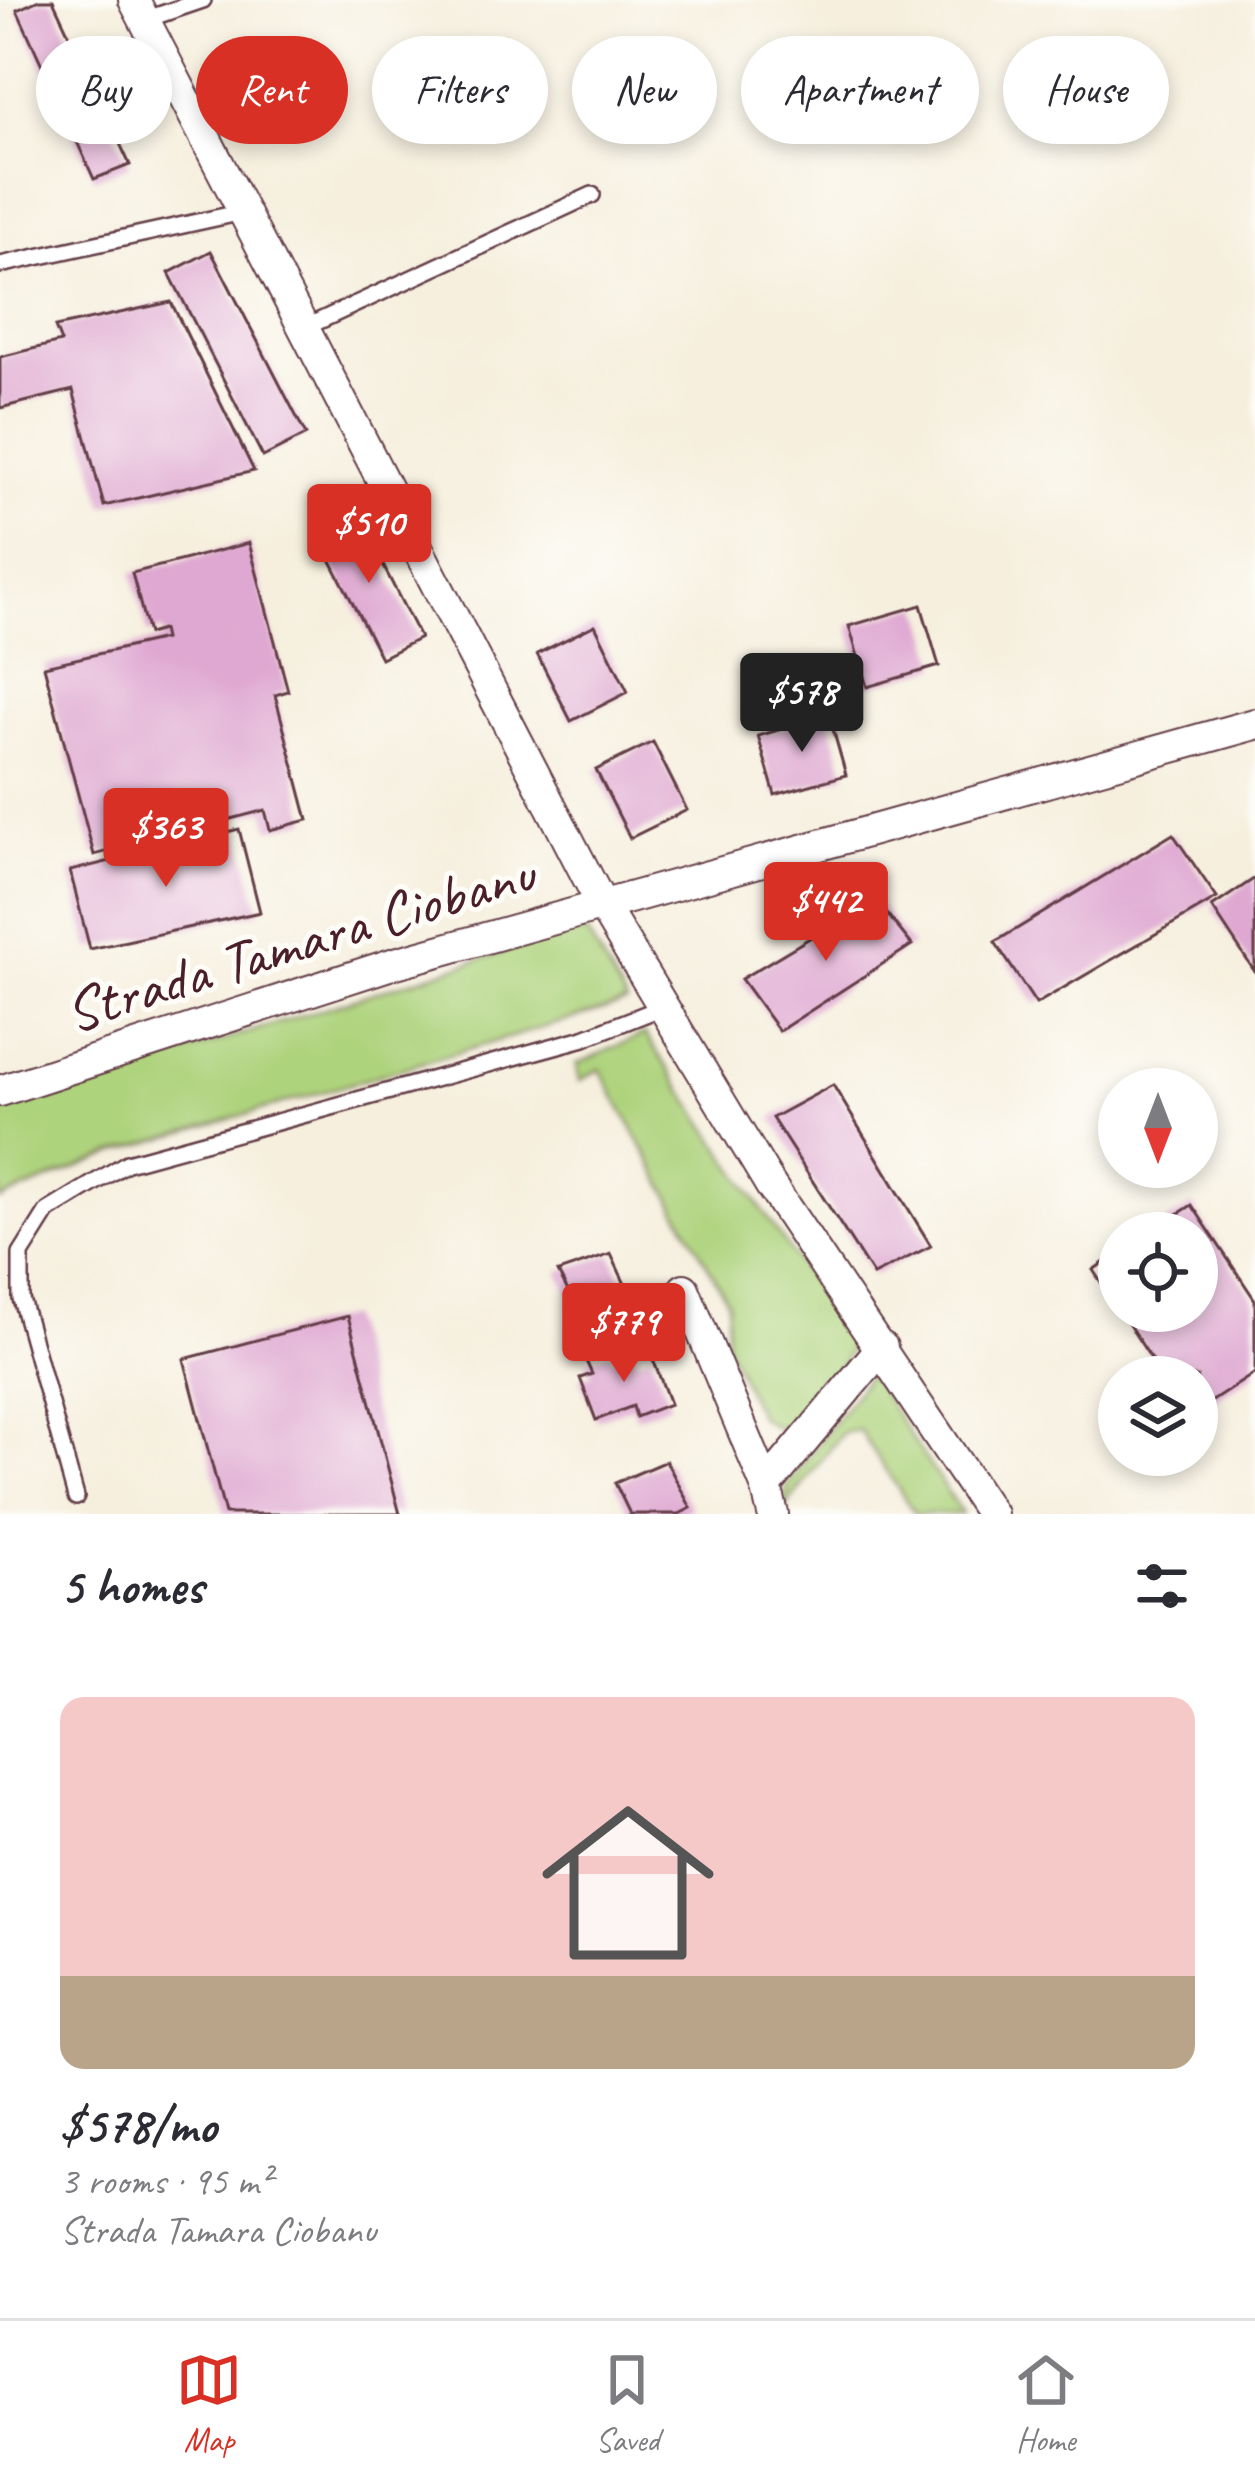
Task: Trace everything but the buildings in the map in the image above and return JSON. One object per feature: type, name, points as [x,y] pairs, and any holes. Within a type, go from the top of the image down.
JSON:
[{"type":"street","points":[[139,10],[602,905],[771,1186],[991,1514]]},
{"type":"street","name":"Strada Tamara Ciobanu","points":[[0,1091],[370,971],[1255,724]]},
{"type":"street","points":[[684,1289],[769,1500]]},
{"type":"street","points":[[769,1500],[882,1347]]},
{"type":"lane","points":[[139,10],[203,0]]},
{"type":"lane","points":[[304,328],[592,195]]},
{"type":"lane","points":[[0,266],[243,212]]},
{"type":"lane","points":[[76,1498],[21,1299],[21,1254],[48,1211],[127,1162],[584,1038],[663,1007]]},
{"type":"green space","points":[[586,932],[627,1003],[114,1153],[0,1200],[0,1111],[563,933]]},
{"type":"green space","points":[[645,1034],[852,1344],[826,1396],[798,1426],[777,1428],[759,1417],[726,1344],[728,1302],[600,1069],[579,1081],[577,1064]]},
{"type":"green space","points":[[869,1374],[962,1514],[915,1514],[859,1430],[842,1433],[783,1511],[787,1486]]}]
